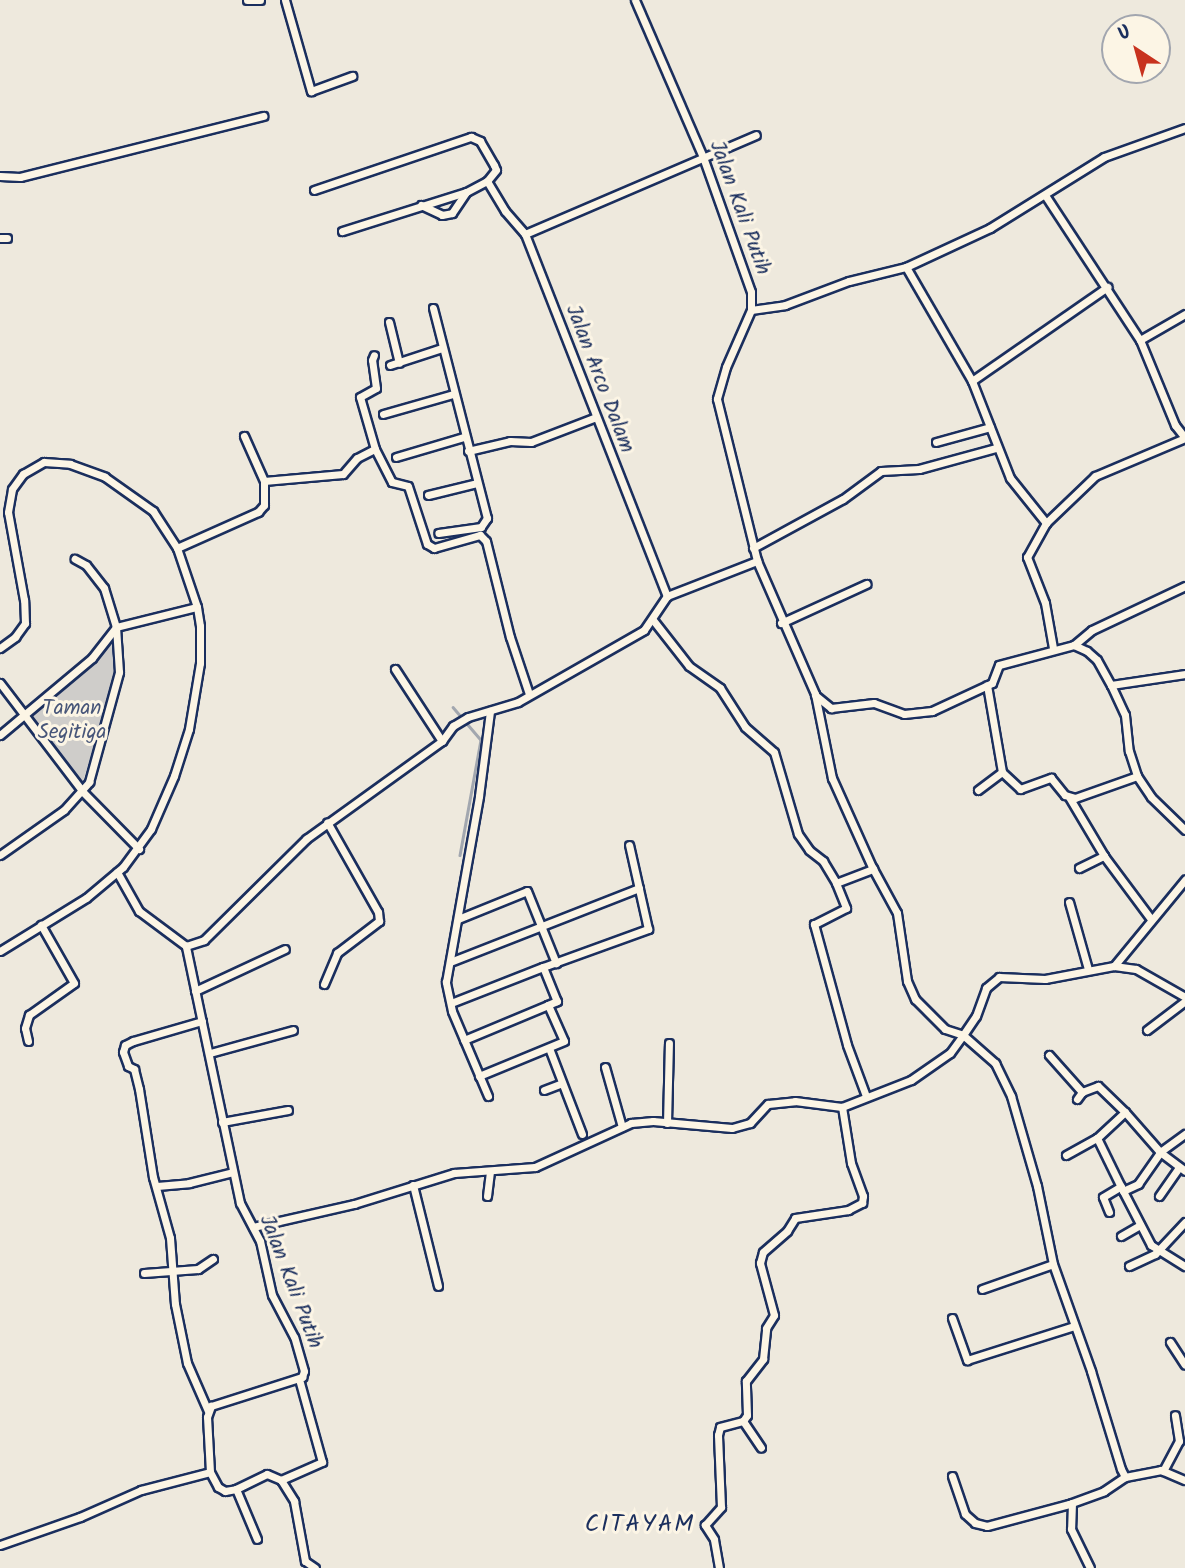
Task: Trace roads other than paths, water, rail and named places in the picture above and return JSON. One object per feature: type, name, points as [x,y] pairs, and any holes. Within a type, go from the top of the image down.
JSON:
[{"type":"street","points":[[247,0],[260,0]]},
{"type":"street","points":[[285,0],[311,91],[352,76]]},
{"type":"street","name":"Jalan Kali Putih","points":[[635,0],[703,158],[747,274],[751,310],[726,367],[717,399],[755,554],[781,623],[815,694],[832,778],[873,869],[897,913],[908,981],[915,999],[945,1029],[963,1035],[990,1058],[1004,1077],[1035,1176],[1053,1264],[1093,1376],[1114,1452],[1125,1477]]},
{"type":"street","points":[[0,176],[20,177],[263,116]]},
{"type":"street","points":[[751,310],[785,305],[849,281],[906,267],[990,228],[1117,151],[1185,128]]},
{"type":"street","points":[[525,234],[756,135]]},
{"type":"street","points":[[314,190],[471,137],[480,141],[494,165],[496,170],[487,181],[466,192],[342,232]]},
{"type":"street","name":"Jalan Arco Dalam","points":[[487,181],[505,211],[525,234],[594,418],[667,596]]},
{"type":"street","points":[[421,205],[442,215],[452,214],[466,192]]},
{"type":"street","points":[[1045,195],[1140,340],[1175,425],[1185,438],[1095,476],[1046,523],[1027,557],[1045,603],[1053,648]]},
{"type":"street","points":[[906,267],[972,382],[996,447],[1018,491],[1046,523]]},
{"type":"street","points":[[972,382],[1107,287]]},
{"type":"street","points":[[433,308],[487,522],[481,527],[438,533]]},
{"type":"street","points":[[1140,340],[1185,314]]},
{"type":"street","points":[[389,322],[399,363]]},
{"type":"street","points":[[390,366],[442,348]]},
{"type":"street","points":[[374,355],[372,360],[376,388],[360,397],[376,449],[391,482],[408,486],[428,544],[434,548],[480,535],[483,537],[530,694]]},
{"type":"street","points":[[383,414],[453,394]]},
{"type":"street","points":[[468,452],[510,441],[531,442],[594,418]]},
{"type":"street","points":[[936,442],[989,427]]},
{"type":"street","points":[[177,548],[258,512],[264,505],[264,481],[244,436]]},
{"type":"street","points":[[396,457],[464,437]]},
{"type":"street","points":[[117,873],[139,911],[186,946],[200,942],[327,822],[442,741],[453,726],[468,717],[513,704],[644,630],[667,596],[755,554],[843,499],[881,471],[919,469],[996,447]]},
{"type":"street","points":[[264,481],[343,474],[357,458],[376,449]]},
{"type":"street","points":[[0,648],[15,637],[24,623],[24,600],[10,531],[8,500],[17,480],[33,466],[58,461],[105,477],[153,511],[177,548],[197,607],[200,663],[189,729],[165,796],[139,849],[117,873],[86,898],[0,951]]},
{"type":"street","points":[[428,495],[477,483]]},
{"type":"street","points":[[0,855],[49,822],[83,793],[89,782],[119,672],[116,627],[104,588],[86,565],[75,559]]},
{"type":"street","points":[[781,623],[866,584]]},
{"type":"street","points":[[815,694],[831,708],[874,703],[904,714],[932,711],[987,685],[994,680],[999,666],[1053,648],[1074,645],[1092,630],[1185,586]]},
{"type":"street","points":[[0,735],[92,658],[116,627],[197,607]]},
{"type":"street","points":[[653,620],[681,658],[720,688],[745,727],[774,752],[798,834],[809,850],[823,861],[836,883],[846,908],[814,924],[847,1045],[866,1096]]},
{"type":"street","points":[[1074,645],[1097,660],[1111,685],[1125,715],[1129,751],[1137,776],[1151,797],[1185,830]]},
{"type":"street","points":[[395,669],[442,741]]},
{"type":"street","points":[[1111,685],[1185,674]]},
{"type":"street","points":[[0,683],[22,716],[83,793],[139,849]]},
{"type":"street","points":[[987,685],[1002,772],[1020,789],[1054,779],[1069,797],[1104,856],[1151,919]]},
{"type":"street","points":[[488,1096],[464,1040],[446,982],[490,711]]},
{"type":"street","points":[[978,790],[1002,772]]},
{"type":"street","points":[[1069,797],[1093,793],[1137,776]]},
{"type":"street","points":[[324,984],[337,953],[379,921],[378,912],[327,822]]},
{"type":"street","points":[[451,1003],[648,929],[629,845]]},
{"type":"street","points":[[1079,869],[1104,856]]},
{"type":"street","points":[[836,883],[873,869]]},
{"type":"street","points":[[1114,966],[1185,880]]},
{"type":"street","points":[[450,962],[639,888]]},
{"type":"street","points":[[458,919],[527,891],[556,962]]},
{"type":"street","points":[[1069,902],[1088,969]]},
{"type":"street","points":[[29,1041],[25,1028],[29,1015],[75,983],[41,925]]},
{"type":"street","name":"Jalan Kali Putih","points":[[186,946],[240,1203],[260,1241],[272,1295],[291,1331],[304,1371],[299,1379],[222,1401],[208,1411]]},
{"type":"street","points":[[195,991],[285,949]]},
{"type":"street","points":[[253,1227],[343,1207],[454,1173],[534,1167],[622,1127],[639,1122],[732,1128],[750,1123],[768,1104],[795,1101],[842,1107],[885,1091],[926,1071],[950,1053],[976,1016],[985,988],[994,979],[1005,976],[1045,979],[1114,966],[1136,969],[1185,999],[1147,1030]]},
{"type":"street","points":[[464,1040],[557,1001],[543,967]]},
{"type":"street","points":[[479,1076],[564,1041],[548,1005]]},
{"type":"street","points":[[202,1021],[133,1041],[124,1048],[139,1089],[145,1137],[172,1249],[187,1363],[208,1411],[210,1472],[222,1490],[236,1489],[267,1474],[281,1480],[294,1501],[305,1561],[315,1568]]},
{"type":"street","points":[[210,1053],[293,1030]]},
{"type":"street","points":[[667,1122],[669,1043]]},
{"type":"street","points":[[549,1048],[582,1133]]},
{"type":"street","points":[[1049,1055],[1080,1096],[1093,1087],[1103,1088],[1160,1152],[1182,1169],[1159,1196]]},
{"type":"street","points":[[605,1067],[622,1127]]},
{"type":"street","points":[[544,1090],[562,1083]]},
{"type":"street","points":[[743,1421],[748,1404],[746,1381],[763,1359],[766,1328],[774,1315],[760,1263],[763,1252],[787,1231],[795,1219],[856,1208],[863,1199],[848,1149],[842,1107]]},
{"type":"street","points":[[222,1122],[288,1110]]},
{"type":"street","points":[[1066,1155],[1097,1138],[1125,1112]]},
{"type":"street","points":[[1109,1212],[1103,1197],[1143,1179],[1160,1152],[1185,1134]]},
{"type":"street","points":[[1097,1138],[1150,1245],[1185,1266]]},
{"type":"street","points":[[157,1186],[189,1184],[233,1172]]},
{"type":"street","points":[[487,1196],[490,1172]]},
{"type":"street","points":[[413,1185],[438,1286]]},
{"type":"street","points":[[1129,1266],[1159,1250],[1185,1222]]},
{"type":"street","points":[[1121,1236],[1140,1225]]},
{"type":"street","points":[[144,1273],[198,1269],[213,1259]]},
{"type":"street","points":[[982,1289],[1053,1264]]},
{"type":"street","points":[[952,1318],[967,1360],[1074,1326]]},
{"type":"street","points":[[1170,1342],[1185,1365]]},
{"type":"street","points":[[281,1480],[322,1462],[299,1379]]},
{"type":"street","points":[[1163,1471],[1179,1441],[1175,1415]]},
{"type":"street","points":[[743,1421],[761,1448]]},
{"type":"street","points":[[719,1568],[714,1539],[705,1525],[721,1507],[718,1435],[724,1425],[743,1421]]},
{"type":"street","points":[[952,1476],[965,1514],[980,1526],[996,1526],[1072,1503],[1104,1491],[1125,1477],[1163,1471],[1185,1480]]},
{"type":"street","points":[[0,1545],[80,1517],[141,1490],[210,1472]]},
{"type":"street","points":[[236,1489],[257,1539]]},
{"type":"street","points":[[1072,1503],[1071,1529],[1090,1568]]},
{"type":"waterway","points":[[453,707],[481,740],[460,855]]},
{"type":"district","name":"CITAYAM","points":[[640,1525]]},
{"type":"park label","name":"Taman Segitiga","points":[[72,721]]}]
